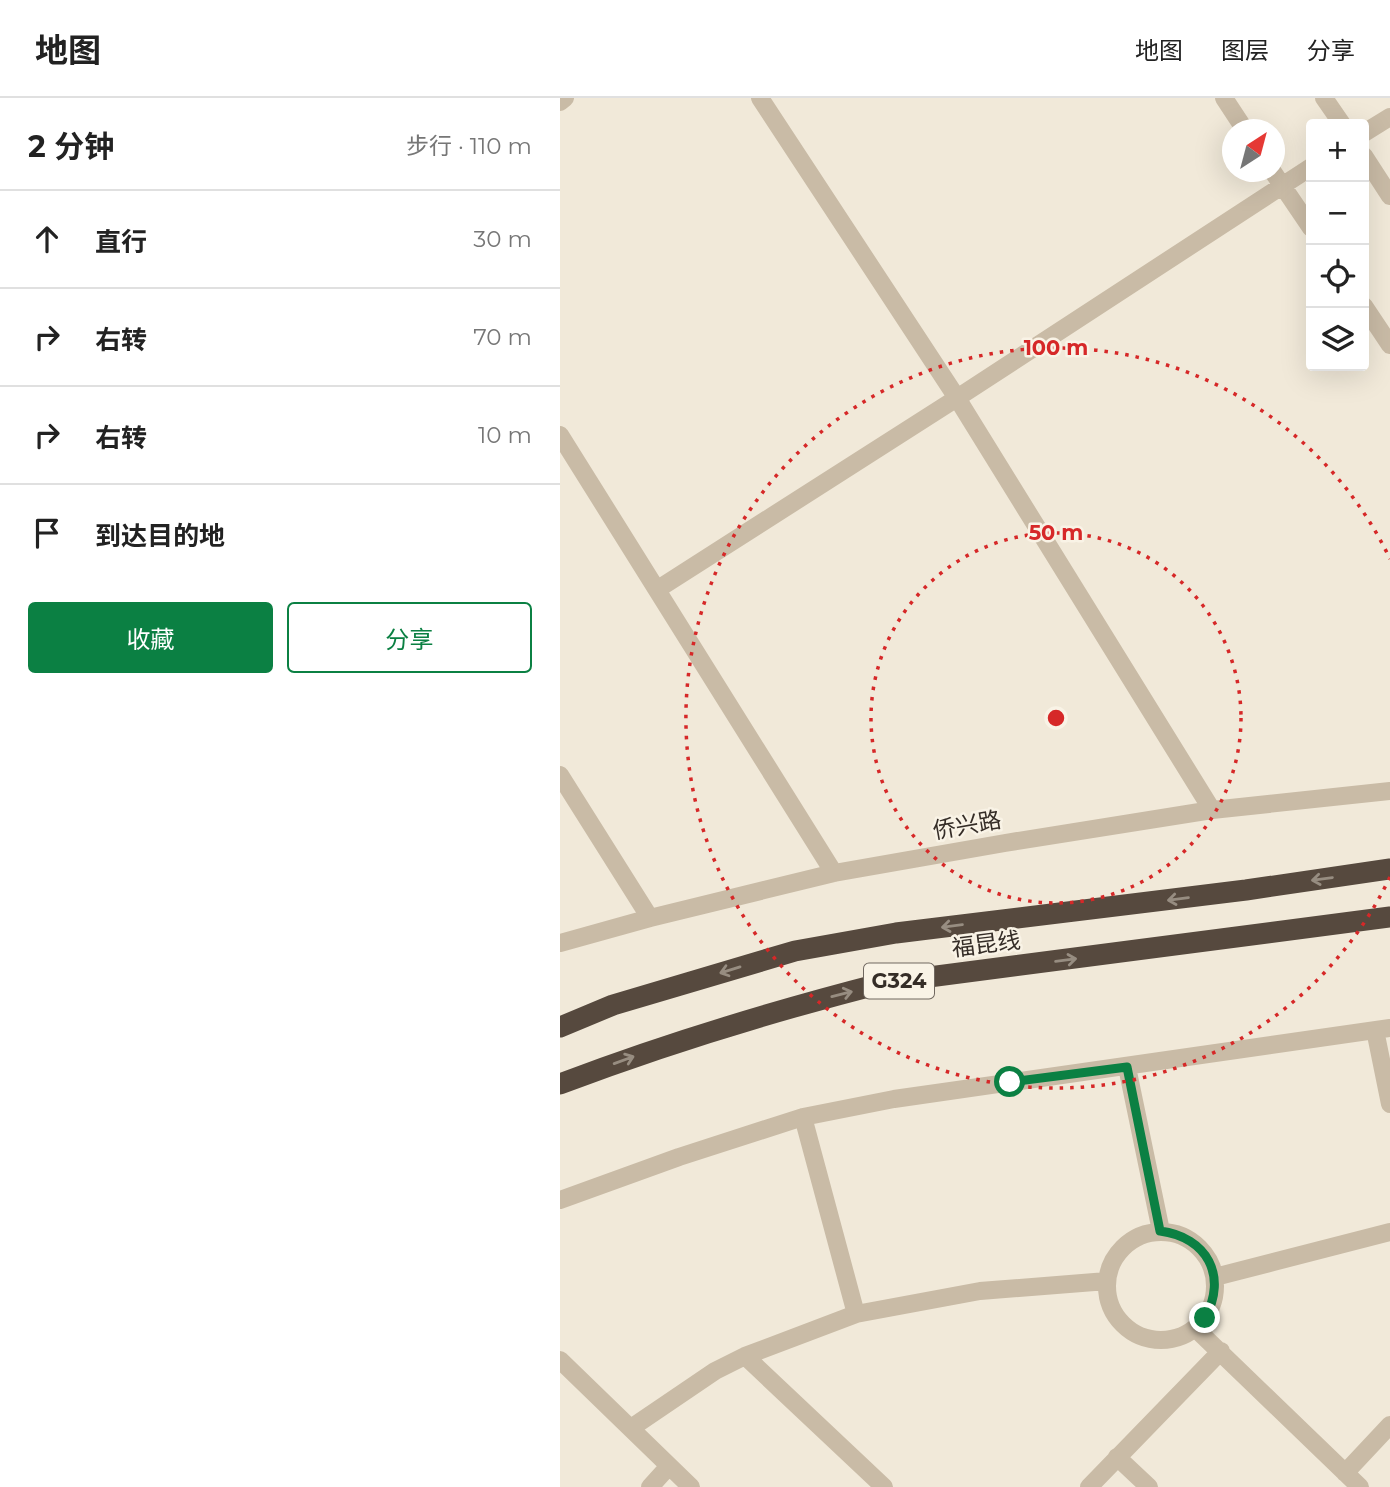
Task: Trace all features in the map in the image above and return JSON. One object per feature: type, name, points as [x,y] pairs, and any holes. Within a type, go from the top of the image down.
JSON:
[{"type":"highway","name":"福昆线","points":[[560,1027],[612,1005],[795,951],[896,933],[1246,890],[1390,869]]},
{"type":"highway","name":"福昆线","points":[[560,1084],[629,1057],[810,1002],[883,983],[1390,917]]},
{"type":"street","points":[[560,102],[565,98]]},
{"type":"street","points":[[760,98],[957,398],[1212,810]]},
{"type":"street","points":[[1224,98],[1238,119]]},
{"type":"street","points":[[1324,98],[1339,119]]},
{"type":"street","points":[[1369,130],[1390,117]]},
{"type":"street","points":[[1369,164],[1390,196]]},
{"type":"street","points":[[1285,176],[1306,169]]},
{"type":"street","points":[[658,589],[957,398],[1272,182]]},
{"type":"street","points":[[1281,182],[1306,220]]},
{"type":"street","points":[[1365,308],[1390,345]]},
{"type":"street","points":[[560,435],[834,873]]},
{"type":"street","points":[[560,775],[650,918]]},
{"type":"street","name":"侨兴路","points":[[560,943],[834,873],[1212,810],[1390,791]]},
{"type":"street","points":[[560,1200],[679,1157],[803,1117],[894,1099],[1382,1029],[1390,1104]]},
{"type":"street","points":[[1127,1067],[1160,1231]]},
{"type":"street","points":[[803,1117],[856,1314]]},
{"type":"street","points":[[1160,1231],[1176,1233],[1201,1249],[1210,1262],[1215,1277],[1212,1305],[1205,1318],[1180,1337],[1162,1340],[1144,1338],[1128,1329],[1115,1316],[1108,1299],[1110,1266],[1118,1251],[1145,1234],[1160,1231]]},
{"type":"street","points":[[1215,1277],[1390,1232]]},
{"type":"street","points":[[631,1428],[715,1371],[745,1356],[856,1314],[980,1291],[1107,1281]]},
{"type":"street","points":[[1195,1328],[1360,1487]]},
{"type":"street","points":[[1088,1487],[1221,1351]]},
{"type":"street","points":[[745,1356],[884,1487]]},
{"type":"street","points":[[560,1360],[691,1487]]},
{"type":"street","points":[[1345,1473],[1390,1425]]},
{"type":"street","points":[[1117,1457],[1149,1487]]},
{"type":"street","points":[[650,1487],[669,1466]]},
{"type":"route","points":[[1010,1082],[1127,1067],[1160,1231],[1176,1233],[1201,1249],[1210,1262],[1215,1277],[1212,1305],[1205,1318]]}]
